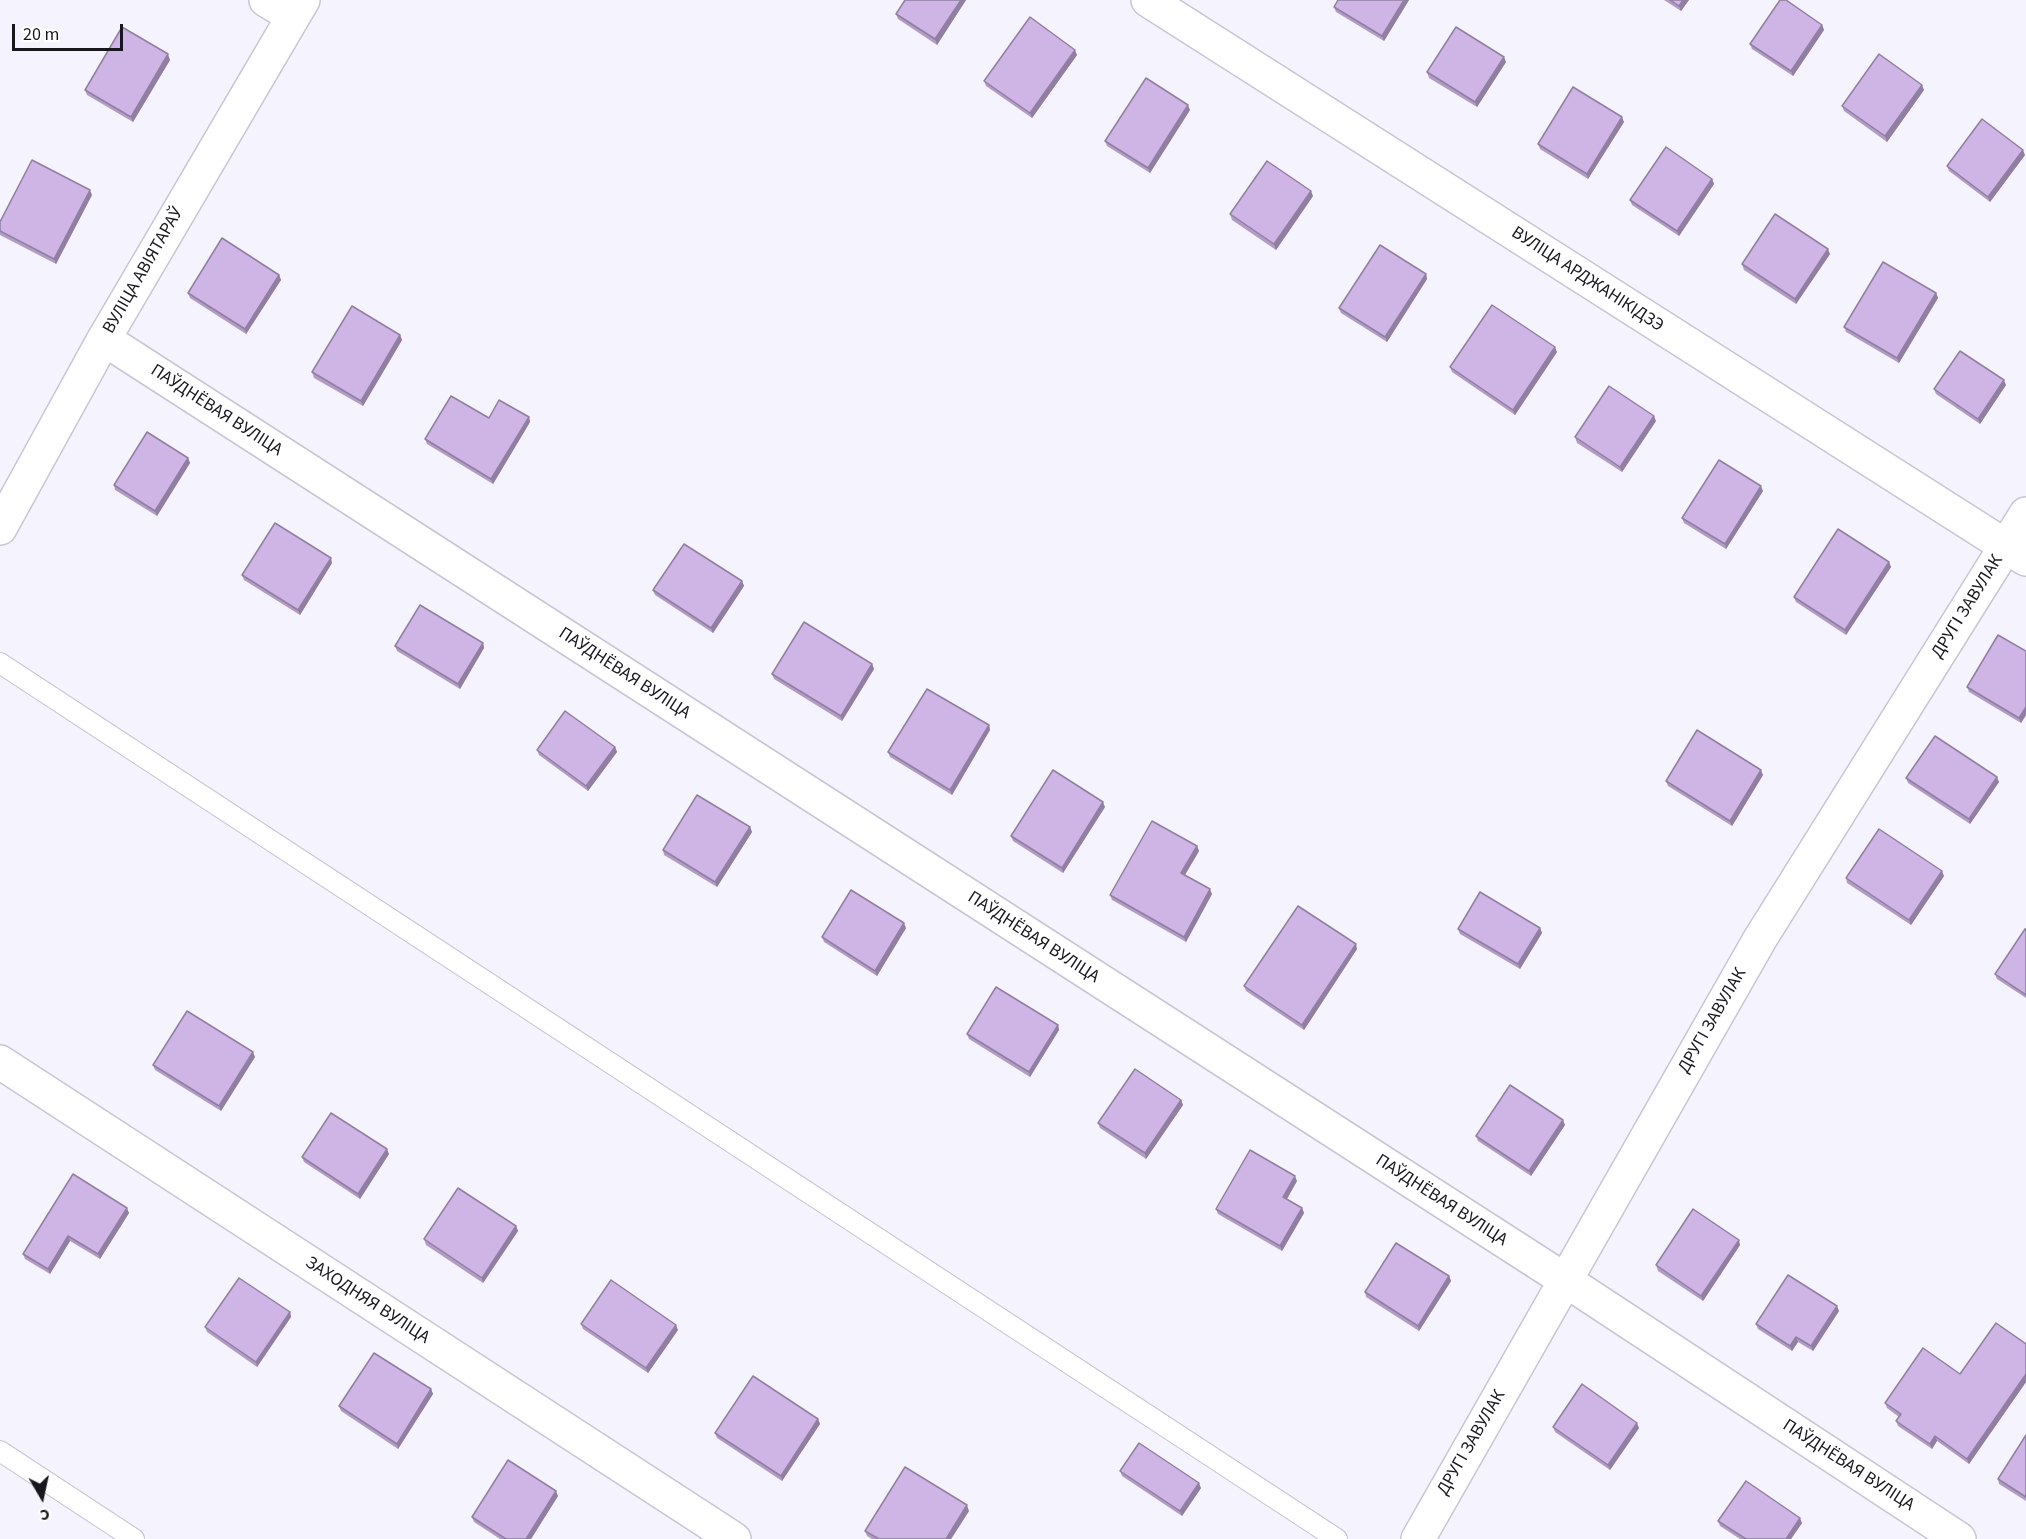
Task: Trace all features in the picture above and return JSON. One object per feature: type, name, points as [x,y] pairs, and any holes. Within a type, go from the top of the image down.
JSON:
[{"type":"street","name":"ВУЛІЦА АРДЖАНІКІДЗЭ","points":[[1148,0],[2016,553]]},
{"type":"street","name":"ВУЛІЦА АВІЯТАРАЎ","points":[[0,528],[287,5]]},
{"type":"street","name":"ПАЎДНЁВАЯ ВУЛІЦА","points":[[104,339],[1565,1280],[1959,1539]]},
{"type":"street","name":"ДРУГІ ЗАВУЛАК","points":[[1418,1539],[1760,939],[2016,553],[2026,514]]},
{"type":"street","name":"ЗАХОДНЯЯ ВУЛІЦА","points":[[0,1062],[734,1539]]},
{"type":"lane","points":[[0,663],[1337,1539]]},
{"type":"lane","points":[[0,1451],[134,1539]]},
{"type":"building","points":[[905,0],[961,0],[935,39],[896,14]]},
{"type":"building","points":[[1338,0],[1404,0],[1382,36],[1334,7]]},
{"type":"building","points":[[1670,0],[1683,0],[1679,6]]},
{"type":"building","points":[[1780,0],[1786,0],[1822,25],[1791,71],[1750,44]]},
{"type":"building","points":[[1030,17],[1075,50],[1030,113],[984,81]]},
{"type":"building","points":[[122,27],[168,54],[131,117],[85,90]]},
{"type":"building","points":[[1456,27],[1504,57],[1475,102],[1427,72]]},
{"type":"building","points":[[1879,54],[1922,85],[1885,136],[1842,106]]},
{"type":"building","points":[[1146,78],[1188,105],[1148,168],[1105,141]]},
{"type":"building","points":[[1573,87],[1622,117],[1587,174],[1538,144]]},
{"type":"building","points":[[1982,119],[2023,150],[1988,197],[1947,166]]},
{"type":"building","points":[[1666,147],[1712,179],[1677,231],[1630,200]]},
{"type":"building","points":[[32,160],[90,190],[54,259],[0,231],[0,222]]},
{"type":"building","points":[[1267,161],[1311,191],[1274,244],[1230,214]]},
{"type":"building","points":[[1775,214],[1828,249],[1795,299],[1742,264]]},
{"type":"building","points":[[222,238],[279,275],[245,329],[188,293]]},
{"type":"building","points":[[1380,245],[1426,274],[1385,337],[1339,308]]},
{"type":"building","points":[[1883,262],[1936,293],[1897,358],[1844,327]]},
{"type":"building","points":[[1492,305],[1555,347],[1513,410],[1450,367]]},
{"type":"building","points":[[352,306],[400,335],[361,401],[312,372]]},
{"type":"building","points":[[1960,351],[2004,380],[1978,419],[1934,389]]},
{"type":"building","points":[[1609,386],[1654,416],[1620,467],[1575,437]]},
{"type":"building","points":[[451,396],[489,418],[499,400],[529,417],[491,479],[425,439]]},
{"type":"building","points":[[147,432],[188,458],[155,511],[114,485]]},
{"type":"building","points":[[1719,460],[1761,486],[1725,544],[1682,518]]},
{"type":"building","points":[[275,523],[331,558],[298,610],[242,575]]},
{"type":"building","points":[[1838,529],[1889,562],[1845,630],[1794,597]]},
{"type":"building","points":[[684,544],[742,581],[711,628],[653,590]]},
{"type":"building","points":[[420,605],[483,643],[458,684],[395,646]]},
{"type":"building","points":[[804,622],[872,664],[841,716],[772,674]]},
{"type":"building","points":[[1998,635],[2026,651],[2026,707],[2019,718],[1967,687]]},
{"type":"building","points":[[927,689],[989,725],[950,790],[888,752]]},
{"type":"building","points":[[565,711],[615,747],[586,786],[537,750]]},
{"type":"building","points":[[1697,730],[1761,770],[1730,821],[1666,781]]},
{"type":"building","points":[[1935,736],[1997,777],[1969,819],[1906,778]]},
{"type":"building","points":[[1053,770],[1103,802],[1062,868],[1011,836]]},
{"type":"building","points":[[697,795],[750,827],[715,882],[663,850]]},
{"type":"building","points":[[1152,821],[1197,846],[1181,873],[1210,889],[1184,937],[1110,895]]},
{"type":"building","points":[[1879,829],[1942,871],[1909,920],[1846,878]]},
{"type":"building","points":[[851,890],[904,923],[875,971],[822,937]]},
{"type":"building","points":[[1480,892],[1540,928],[1518,964],[1458,929]]},
{"type":"building","points":[[1298,906],[1356,944],[1302,1025],[1244,986]]},
{"type":"building","points":[[2026,929],[2026,995],[1995,974]]},
{"type":"building","points":[[996,987],[1058,1025],[1029,1072],[967,1034]]},
{"type":"building","points":[[187,1011],[253,1052],[219,1106],[153,1065]]},
{"type":"building","points":[[1135,1069],[1181,1100],[1145,1153],[1098,1123]]},
{"type":"building","points":[[1510,1085],[1563,1120],[1529,1171],[1476,1136]]},
{"type":"building","points":[[331,1113],[387,1149],[358,1194],[302,1157]]},
{"type":"building","points":[[1250,1150],[1295,1176],[1283,1197],[1302,1208],[1280,1246],[1216,1209]]},
{"type":"building","points":[[73,1174],[127,1208],[98,1254],[68,1236],[48,1269],[23,1254]]},
{"type":"building","points":[[458,1188],[516,1226],[482,1278],[424,1239]]},
{"type":"building","points":[[1693,1209],[1739,1240],[1701,1296],[1656,1265]]},
{"type":"building","points":[[1396,1243],[1449,1276],[1418,1326],[1365,1292]]},
{"type":"building","points":[[1788,1275],[1837,1306],[1811,1346],[1796,1337],[1790,1346],[1756,1324]]},
{"type":"building","points":[[239,1278],[290,1312],[256,1362],[205,1327]]},
{"type":"building","points":[[611,1280],[676,1325],[646,1368],[581,1324]]},
{"type":"building","points":[[1996,1323],[2026,1344],[2026,1374],[1967,1459],[1935,1436],[1930,1444],[1896,1421],[1901,1414],[1885,1403],[1923,1348],[1960,1374]]},
{"type":"building","points":[[374,1353],[431,1389],[397,1444],[339,1406]]},
{"type":"building","points":[[753,1376],[818,1419],[781,1476],[715,1433]]},
{"type":"building","points":[[1582,1384],[1637,1423],[1608,1465],[1553,1427]]},
{"type":"building","points":[[2026,1435],[2026,1497],[1998,1479]]},
{"type":"building","points":[[1139,1443],[1199,1483],[1180,1511],[1120,1471]]},
{"type":"building","points":[[508,1460],[556,1491],[526,1539],[506,1539],[472,1517]]},
{"type":"building","points":[[905,1467],[967,1505],[946,1539],[879,1539],[865,1531]]},
{"type":"building","points":[[1746,1481],[1800,1518],[1786,1539],[1746,1539],[1718,1521]]}]
